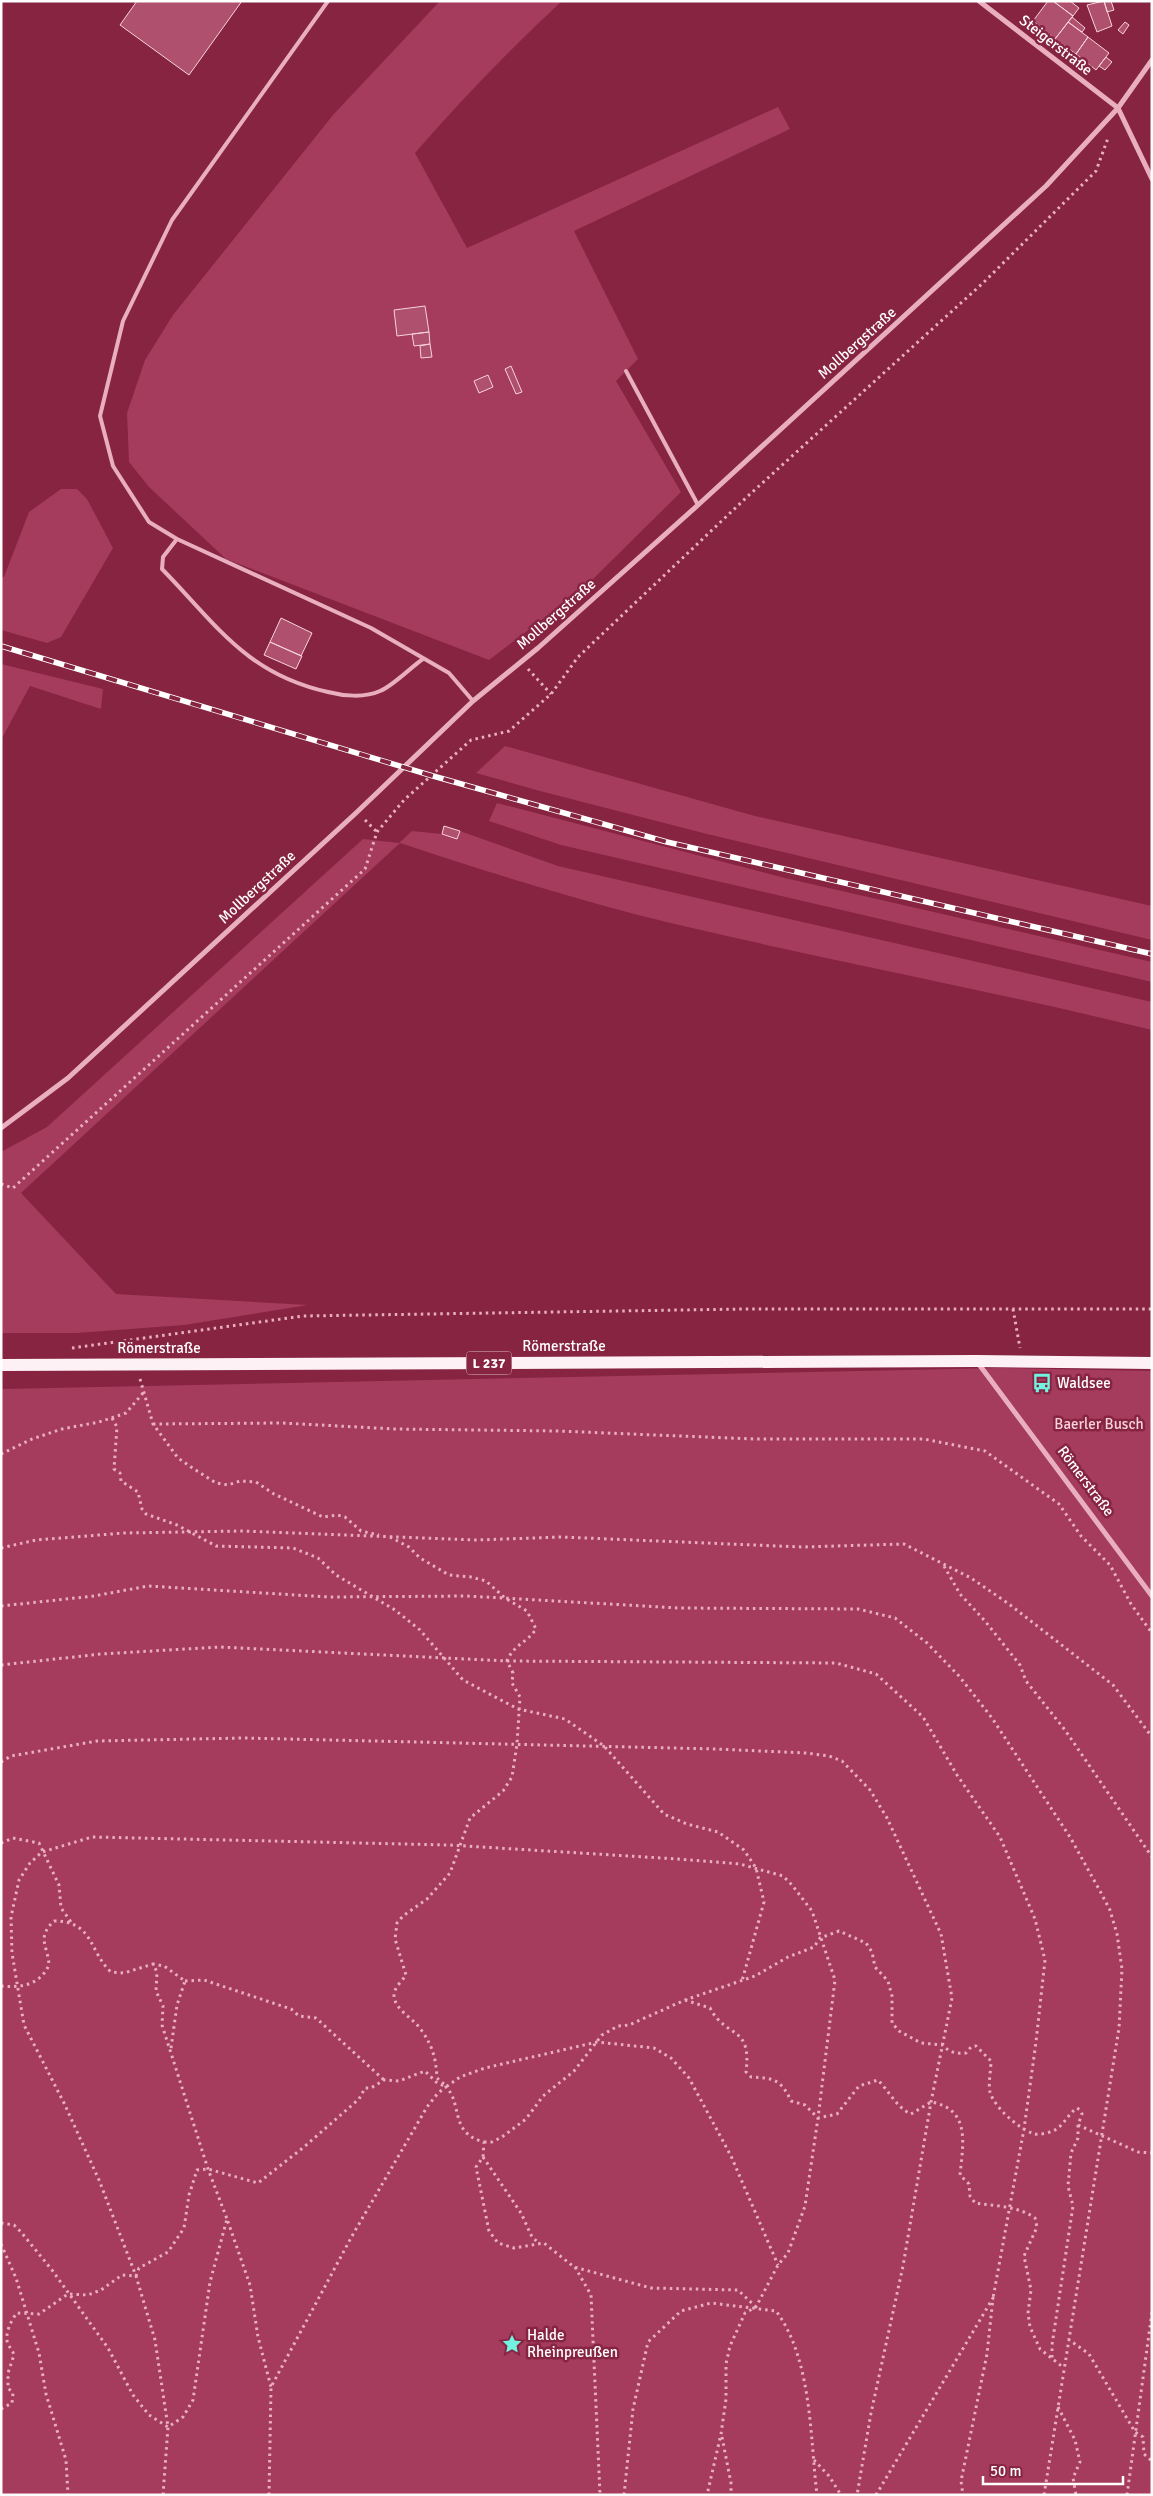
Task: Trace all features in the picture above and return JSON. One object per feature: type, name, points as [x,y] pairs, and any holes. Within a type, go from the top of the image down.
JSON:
[{"type":"main road","name":"Römerstraße","points":[[1,1365],[976,1361],[1152,1363]]},
{"type":"street","name":"Steigerstraße","points":[[979,1],[1118,108]]},
{"type":"street","name":"Mollbergstraße","points":[[1,1128],[68,1078],[357,812],[473,701],[521,662],[698,505],[1046,186],[1118,108],[1152,60]]},
{"type":"street","points":[[1118,108],[1152,179]]},
{"type":"street","name":"Römerstraße","points":[[976,1361],[1152,1596]]},
{"type":"lane","points":[[328,1],[172,220],[123,321],[100,416],[114,466],[149,522],[176,539],[371,628],[449,673],[473,701]]},
{"type":"lane","points":[[626,371],[698,505]]},
{"type":"lane","points":[[176,539],[163,556],[162,569],[209,622],[242,653],[274,673],[314,689],[345,696],[380,692],[423,658]]},
{"type":"path","points":[[1,1184],[13,1188],[366,869],[377,832],[404,800],[471,740],[509,731],[551,694],[578,657],[748,496],[983,283],[1096,171],[1109,135]]},
{"type":"path","points":[[521,662],[551,694]]},
{"type":"path","points":[[357,812],[377,832]]},
{"type":"path","points":[[67,1348],[303,1316],[745,1309],[1152,1309]]},
{"type":"path","points":[[1013,1309],[1022,1362]]},
{"type":"path","points":[[137,1365],[143,1393],[153,1424],[178,1458],[216,1483],[228,1485],[240,1481],[256,1482],[274,1494],[323,1517],[337,1515],[346,1517],[361,1531],[388,1536],[409,1547],[420,1558],[449,1575],[471,1577],[486,1582],[505,1598],[527,1611],[536,1628],[532,1635],[511,1650],[507,1661],[513,1673],[512,1683],[520,1698],[517,1744],[512,1778],[503,1791],[470,1818],[450,1873],[427,1899],[403,1916],[397,1923],[395,1939],[406,1976],[395,1990],[396,2004],[423,2031],[435,2055],[437,2078],[452,2092],[456,2114],[462,2127],[475,2140],[492,2142],[526,2119],[543,2096],[574,2071],[588,2050],[602,2036],[618,2026],[629,2025],[685,2000],[742,1981],[801,1951],[814,1947],[820,1938],[839,1931],[866,1943],[872,1952],[875,1967],[888,1981],[892,1996],[892,2023],[899,2031],[921,2043],[943,2045],[946,2049],[958,2054],[966,2053],[971,2047],[976,2046],[991,2061],[990,2092],[1004,2112],[1024,2129],[1033,2134],[1055,2130],[1077,2108],[1082,2114],[1078,2126],[1078,2138],[1072,2153],[1068,2186],[1073,2206],[1052,2345],[1052,2359]]},
{"type":"path","points":[[1,1454],[32,1439],[126,1413],[143,1393]]},
{"type":"path","points":[[112,1418],[117,1427],[114,1469],[120,1473],[121,1481],[138,1492],[142,1509],[146,1514],[177,1525],[216,1546],[293,1548],[318,1558],[336,1575],[370,1597],[395,1610],[420,1630],[463,1680],[518,1709],[565,1719],[604,1746],[664,1814],[687,1824],[718,1832],[744,1850],[756,1868],[764,1902],[742,1981]]},
{"type":"path","points":[[153,1424],[282,1423],[395,1429],[557,1431],[754,1439],[914,1439],[984,1451],[1059,1504],[1081,1536],[1110,1565],[1131,1604],[1152,1633]]},
{"type":"path","points":[[1,1548],[36,1540],[124,1533],[243,1531],[478,1540],[571,1537],[802,1547],[904,1544],[971,1578],[1009,1604],[1113,1685],[1152,1737]]},
{"type":"path","points":[[943,1565],[960,1594],[985,1621],[1020,1665],[1026,1681],[1064,1730],[1152,1857]]},
{"type":"path","points":[[1,1606],[94,1596],[148,1586],[320,1597],[505,1598],[679,1608],[858,1609],[894,1618],[927,1643],[960,1676],[992,1718],[1070,1837],[1110,1910],[1117,1934],[1122,1970],[1119,2028],[1103,2138],[1068,2339],[1044,2495]]},
{"type":"path","points":[[1,1666],[101,1654],[220,1647],[507,1661],[836,1663],[876,1674],[923,1717],[957,1775],[1000,1837],[1035,1918],[1045,1960],[1024,2129],[993,2298],[987,2354],[962,2481],[963,2495]]},
{"type":"path","points":[[1,1762],[11,1756],[97,1741],[244,1738],[604,1746],[806,1753],[829,1756],[842,1761],[870,1790],[887,1818],[941,1934],[952,1998],[931,2102],[903,2266],[871,2413],[857,2495]]},
{"type":"path","points":[[163,2495],[168,2427],[155,2340],[136,2276],[99,2180],[64,2103],[24,2025],[12,1953],[11,1917],[20,1880],[30,1863],[42,1852],[92,1837],[460,1846],[678,1859],[740,1864],[782,1876],[792,1885],[812,1912],[835,1980],[818,2118],[805,2206],[788,2253],[778,2266],[756,2307],[745,2314],[730,2346],[726,2364],[726,2399],[721,2434],[707,2495]]},
{"type":"path","points":[[1,1843],[13,1838],[39,1843],[59,1885],[61,1908],[72,1923]]},
{"type":"path","points":[[1,1986],[18,1988],[39,1979],[45,1974],[49,1965],[43,1944],[47,1927],[54,1921],[72,1923],[91,1938],[104,1965],[111,1972],[124,1973],[153,1964],[161,1965],[185,1981],[204,1980],[291,2009],[299,2016],[316,2018],[384,2080]]},
{"type":"path","points":[[153,1964],[157,1972],[156,1991],[163,2006],[162,2025],[171,2048],[208,2169],[250,2286],[258,2337],[271,2388],[269,2495]]},
{"type":"path","points":[[171,2048],[176,2006],[185,1981]]},
{"type":"path","points":[[685,2000],[710,2008],[716,2019],[743,2039],[748,2050],[746,2072],[751,2077],[767,2076],[778,2082],[786,2090],[791,2101],[805,2105],[818,2118]]},
{"type":"path","points":[[271,2388],[352,2236],[427,2107],[446,2086],[460,2077],[485,2068],[598,2042],[654,2048],[671,2058],[689,2078],[731,2156],[778,2266]]},
{"type":"path","points":[[136,2276],[140,2268],[168,2252],[184,2228],[197,2170],[208,2169],[258,2183],[359,2100],[365,2088],[371,2088],[384,2080],[399,2081],[425,2071],[436,2082],[446,2086]]},
{"type":"path","points":[[818,2118],[838,2114],[859,2086],[878,2080],[891,2093],[902,2110],[911,2114],[931,2102],[946,2105],[953,2111],[961,2126],[963,2143],[960,2175],[969,2184],[970,2196],[976,2203],[1009,2207],[1028,2213],[1035,2218],[1037,2227],[1024,2256],[1031,2290],[1028,2313],[1030,2327],[1040,2349],[1064,2368]]},
{"type":"path","points":[[1078,2126],[1138,2152],[1152,2153]]},
{"type":"path","points":[[484,2142],[483,2157],[476,2167],[489,2231],[498,2243],[514,2248],[544,2243],[574,2266],[651,2288],[738,2290],[756,2307]]},
{"type":"path","points":[[483,2157],[521,2213],[532,2237],[540,2244]]},
{"type":"path","points":[[168,2427],[183,2417],[193,2400],[210,2282],[227,2219]]},
{"type":"path","points":[[1,2223],[14,2225],[21,2232],[108,2348],[133,2395],[149,2415],[168,2427]]},
{"type":"path","points":[[1,2244],[16,2278],[39,2353],[46,2394],[66,2460],[68,2495]]},
{"type":"path","points":[[574,2266],[591,2295],[600,2495]]},
{"type":"path","points":[[1,2409],[12,2403],[13,2393],[8,2388],[8,2373],[14,2355],[7,2343],[7,2336],[12,2318],[17,2313],[39,2314],[68,2294],[88,2295],[108,2286],[122,2275],[136,2276]]},
{"type":"path","points":[[876,2495],[993,2298]]},
{"type":"path","points":[[624,2495],[633,2409],[648,2342],[680,2311],[711,2303],[756,2307],[776,2311],[786,2325],[796,2348],[807,2404],[817,2495]]},
{"type":"path","points":[[1127,2495],[1152,2312]]},
{"type":"path","points":[[1068,2339],[1089,2354],[1135,2432],[1143,2437],[1144,2454],[1152,2461]]},
{"type":"path","points":[[1058,2407],[1075,2440],[1080,2462],[1073,2478],[1076,2495]]},
{"type":"path","points":[[721,2434],[731,2483],[731,2495]]},
{"type":"path","points":[[813,2457],[830,2476],[841,2495]]},
{"type":"green space","points":[[440,1],[562,1],[486,75],[415,153],[467,248],[778,107],[790,129],[574,231],[638,359],[616,381],[681,492],[585,587],[489,660],[226,559],[149,487],[129,462],[127,413],[145,360],[173,315],[333,115]]},
{"type":"green space","points":[[61,489],[77,489],[87,499],[113,548],[61,637],[47,643],[1,630],[1,577],[4,577],[29,512]]},
{"type":"green space","points":[[1,664],[103,689],[101,709],[30,686],[1,740]]},
{"type":"green space","points":[[505,746],[755,816],[1152,906],[1152,940],[707,834],[476,773]]},
{"type":"green space","points":[[497,803],[785,878],[1152,962],[1152,982],[561,845],[489,821]]},
{"type":"green space","points":[[412,831],[442,834],[457,839],[460,831],[558,866],[1152,1002],[1152,1030],[638,915],[518,881],[400,843],[21,1193],[116,1294],[308,1305],[184,1325],[77,1333],[1,1333],[1,1152],[47,1127],[363,839],[399,843]]},
{"type":"green space","name":"Halde Rheinpreußen","points":[[999,1368],[1152,1371],[1152,2495],[1,2495],[1,1389]]},
{"type":"building","points":[[137,1],[242,1],[189,75],[120,25]]},
{"type":"building","points":[[1048,1],[1053,1],[1073,16],[1055,39],[1033,21]]},
{"type":"building","points":[[1053,1],[1070,1],[1079,8],[1073,16]]},
{"type":"building","points":[[1104,1],[1112,26],[1097,32],[1087,5]]},
{"type":"building","points":[[1104,1],[1111,1],[1114,10],[1107,12]]},
{"type":"building","points":[[1072,17],[1085,28],[1082,32],[1068,22]]},
{"type":"building","points":[[1068,22],[1088,37],[1076,54],[1055,39]]},
{"type":"building","points":[[1125,22],[1129,25],[1123,34],[1118,30]]},
{"type":"building","points":[[1088,37],[1109,53],[1096,70],[1076,54]]},
{"type":"building","points":[[1106,57],[1112,62],[1105,70],[1099,66]]},
{"type":"building","points":[[425,306],[429,332],[397,336],[394,310]]},
{"type":"building","points":[[429,332],[430,344],[414,346],[412,334]]},
{"type":"building","points":[[430,344],[432,357],[421,358],[420,346]]},
{"type":"building","points":[[511,366],[522,392],[516,394],[505,369]]},
{"type":"building","points":[[488,375],[493,387],[479,393],[474,381]]},
{"type":"building","points":[[281,618],[312,633],[301,656],[270,642]]},
{"type":"building","points":[[270,642],[302,656],[296,669],[264,655]]},
{"type":"building","points":[[444,826],[460,831],[457,839],[442,834]]},
{"type":"railway","points":[[1,646],[433,776],[667,842],[1152,954]]},
{"type":"place","name":"Waldsee","points":[[1042,1383]]},
{"type":"place","name":"Halde Rheinpreußen","points":[[512,2344]]},
{"type":"park label","name":"Baerler Busch","points":[[1099,1424]]}]
